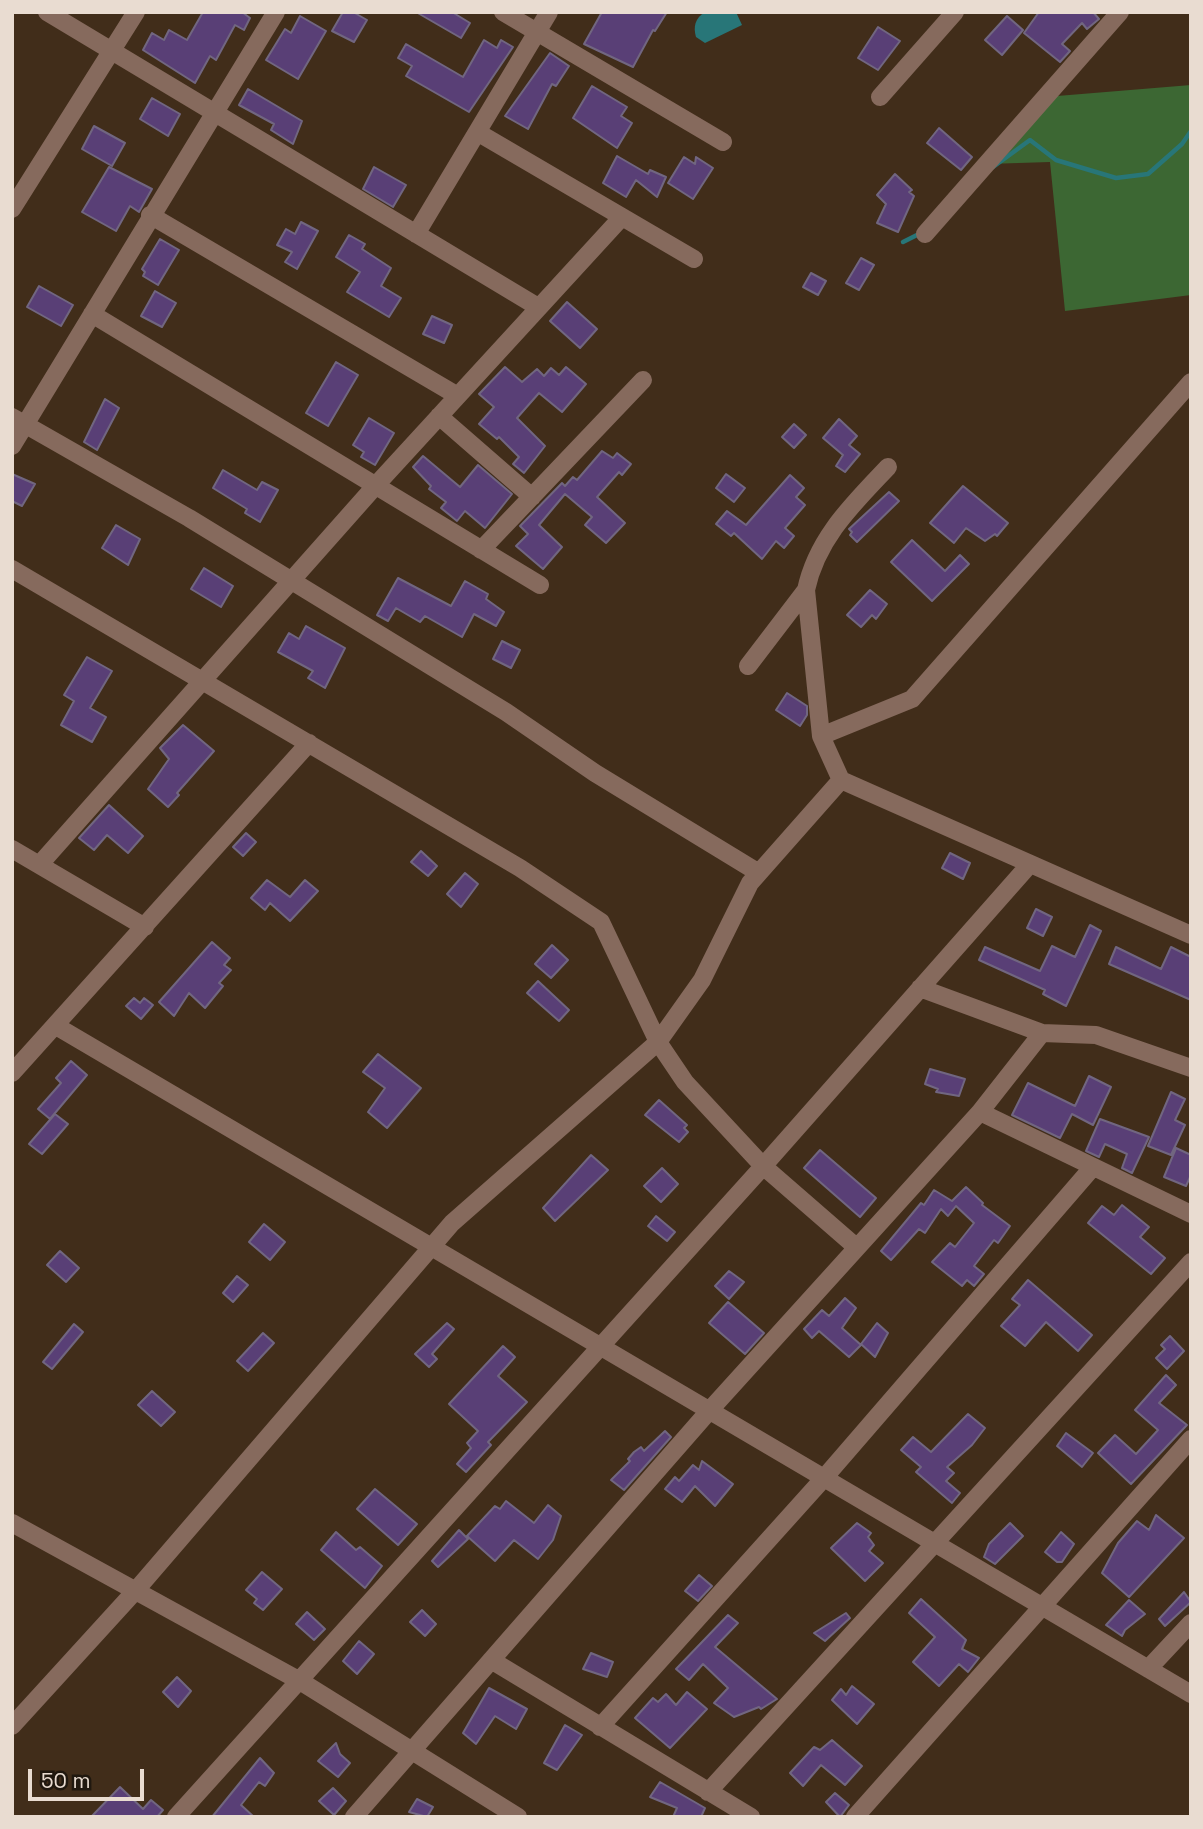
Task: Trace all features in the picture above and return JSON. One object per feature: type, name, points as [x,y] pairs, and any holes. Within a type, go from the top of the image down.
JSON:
[{"type":"street","points":[[47,12],[538,307]]},
{"type":"street","points":[[12,209],[136,12]]},
{"type":"street","points":[[12,446],[19,420],[92,314],[276,12]]},
{"type":"street","points":[[503,12],[723,142]]},
{"type":"street","points":[[416,234],[548,12]]},
{"type":"street","points":[[880,97],[955,12]]},
{"type":"street","points":[[925,234],[1120,12]]},
{"type":"street","points":[[477,132],[694,259]]},
{"type":"street","points":[[150,215],[458,396]]},
{"type":"street","points":[[40,864],[290,580],[622,217]]},
{"type":"street","points":[[92,314],[540,584]]},
{"type":"street","points":[[481,550],[643,380]]},
{"type":"street","points":[[821,736],[912,699],[1191,382]]},
{"type":"street","points":[[439,416],[532,497]]},
{"type":"street","points":[[19,420],[290,580],[759,873]]},
{"type":"street","points":[[888,467],[837,521],[811,566],[806,590],[821,736],[841,780],[1191,935]]},
{"type":"street","points":[[12,569],[520,868],[601,922],[658,1042],[685,1082],[763,1166],[855,1246]]},
{"type":"street","points":[[748,666],[806,590]]},
{"type":"street","points":[[12,1073],[309,744]]},
{"type":"street","points":[[12,1726],[136,1588],[452,1223],[658,1042],[702,980],[750,883],[841,780]]},
{"type":"street","points":[[12,849],[145,927]]},
{"type":"street","points":[[176,1817],[763,1166],[1030,864]]},
{"type":"street","points":[[920,988],[1042,1033],[1096,1035],[1191,1068]]},
{"type":"street","points":[[56,1026],[1191,1694]]},
{"type":"street","points":[[354,1817],[709,1410],[855,1246],[980,1112],[1042,1033]]},
{"type":"street","points":[[980,1112],[1092,1168],[1191,1213]]},
{"type":"street","points":[[600,1727],[824,1478],[1092,1168]]},
{"type":"street","points":[[708,1792],[1191,1262]]},
{"type":"street","points":[[855,1817],[1191,1438]]},
{"type":"street","points":[[12,1523],[136,1588],[300,1681],[518,1817]]},
{"type":"street","points":[[1148,1669],[1191,1623]]},
{"type":"street","points":[[491,1660],[708,1792],[728,1811],[751,1817]]},
{"type":"green space","points":[[1191,85],[1191,295],[1065,311],[1050,162],[987,164],[1045,97]]},
{"type":"water","points":[[705,12],[736,12],[742,25],[705,43],[696,37],[695,30],[697,20]]},
{"type":"building","points":[[203,12],[242,12],[250,18],[244,30],[235,25],[216,60],[210,56],[195,83],[143,50],[152,33],[164,40],[169,30],[187,40]]},
{"type":"building","points":[[343,12],[353,12],[367,20],[354,42],[332,31]]},
{"type":"building","points":[[416,12],[452,12],[470,23],[461,38]]},
{"type":"building","points":[[602,12],[667,12],[655,31],[653,30],[633,67],[584,44]]},
{"type":"building","points":[[1039,12],[1093,12],[1099,19],[1087,29],[1082,23],[1062,44],[1070,51],[1060,62],[1024,33]]},
{"type":"building","points":[[300,16],[326,31],[298,79],[266,60],[285,29],[291,33]]},
{"type":"building","points":[[1007,16],[1023,30],[1002,55],[985,40]]},
{"type":"building","points":[[878,27],[900,41],[878,70],[858,58]]},
{"type":"building","points":[[484,40],[497,48],[501,40],[513,47],[469,112],[406,76],[412,66],[398,58],[406,44],[463,77]]},
{"type":"building","points":[[550,53],[569,66],[556,86],[552,84],[528,129],[505,116]]},
{"type":"building","points":[[592,86],[627,107],[621,116],[632,123],[617,148],[573,118]]},
{"type":"building","points":[[248,89],[302,121],[293,144],[271,130],[274,124],[239,105]]},
{"type":"building","points":[[152,98],[180,114],[168,136],[140,119]]},
{"type":"building","points":[[94,126],[125,143],[112,166],[82,149]]},
{"type":"building","points":[[939,128],[972,157],[961,170],[927,143]]},
{"type":"building","points":[[617,156],[648,174],[650,170],[666,177],[657,197],[636,180],[626,197],[603,183]]},
{"type":"building","points":[[684,157],[695,164],[696,157],[713,168],[693,199],[668,183]]},
{"type":"building","points":[[109,167],[152,189],[139,212],[130,206],[116,231],[82,212]]},
{"type":"building","points":[[374,167],[406,185],[393,207],[363,189]]},
{"type":"building","points":[[895,174],[912,190],[909,192],[914,196],[898,232],[877,223],[886,204],[877,195]]},
{"type":"building","points":[[301,222],[318,231],[297,269],[285,262],[292,252],[277,245],[286,229],[295,234]]},
{"type":"building","points":[[349,235],[365,244],[362,249],[391,268],[381,286],[401,298],[389,317],[347,292],[360,272],[336,257]]},
{"type":"building","points":[[160,239],[179,250],[158,285],[143,276],[145,272],[142,269]]},
{"type":"building","points":[[861,258],[874,265],[859,290],[846,283]]},
{"type":"building","points":[[811,273],[826,281],[818,295],[803,287]]},
{"type":"building","points":[[39,286],[73,305],[61,326],[27,307]]},
{"type":"building","points":[[155,291],[176,303],[162,327],[141,316]]},
{"type":"building","points":[[567,302],[597,329],[580,348],[550,321]]},
{"type":"building","points":[[432,316],[452,325],[444,343],[423,334]]},
{"type":"building","points":[[336,362],[358,375],[328,426],[306,413]]},
{"type":"building","points":[[505,367],[522,382],[537,369],[544,376],[551,368],[559,375],[566,367],[586,384],[562,412],[539,393],[517,418],[545,446],[524,473],[513,464],[519,457],[499,437],[497,439],[479,424],[494,407],[479,394]]},
{"type":"building","points":[[105,399],[119,408],[97,450],[84,442]]},
{"type":"building","points":[[369,418],[394,433],[375,465],[361,457],[364,452],[353,445]]},
{"type":"building","points":[[839,419],[857,436],[849,445],[860,454],[845,472],[836,466],[843,455],[823,438]]},
{"type":"building","points":[[794,424],[806,435],[794,448],[782,437]]},
{"type":"building","points":[[602,451],[613,458],[617,453],[631,464],[622,475],[619,472],[597,497],[625,523],[606,543],[585,525],[592,517],[565,494],[539,525],[562,547],[543,569],[516,546],[528,534],[520,526],[562,483],[565,486],[573,477],[577,480]]},
{"type":"building","points":[[423,456],[460,487],[478,465],[512,494],[485,528],[465,511],[457,521],[441,508],[446,502],[429,489],[431,486],[413,467]]},
{"type":"building","points":[[223,470],[257,490],[262,482],[278,490],[260,522],[245,513],[247,509],[213,488]]},
{"type":"building","points":[[12,474],[35,484],[22,506],[12,501]]},
{"type":"building","points":[[726,474],[745,488],[734,502],[716,488]]},
{"type":"building","points":[[790,475],[804,488],[796,497],[805,505],[785,528],[794,536],[784,548],[776,541],[762,559],[734,533],[731,536],[716,524],[727,511],[746,525]]},
{"type":"building","points":[[963,486],[1008,523],[997,536],[995,534],[985,541],[966,528],[954,543],[930,523]]},
{"type":"building","points":[[889,492],[899,501],[857,542],[850,535],[852,532],[849,529]]},
{"type":"building","points":[[116,525],[140,539],[128,565],[102,548]]},
{"type":"building","points":[[912,540],[945,571],[960,555],[969,564],[932,601],[891,562]]},
{"type":"building","points":[[204,568],[233,586],[221,607],[191,589]]},
{"type":"building","points":[[398,578],[451,606],[465,581],[488,594],[486,599],[504,612],[496,626],[474,614],[462,637],[425,616],[420,622],[396,608],[388,621],[377,615]]},
{"type":"building","points":[[870,590],[887,604],[876,619],[872,615],[861,627],[847,615]]},
{"type":"building","points":[[306,626],[345,648],[325,688],[308,678],[313,671],[278,652],[289,633],[299,639]]},
{"type":"building","points":[[502,641],[520,650],[511,668],[493,659]]},
{"type":"building","points":[[87,657],[112,671],[90,708],[106,717],[92,742],[61,725],[74,701],[64,695]]},
{"type":"building","points":[[787,693],[807,706],[807,715],[800,726],[776,710]]},
{"type":"building","points":[[183,725],[214,751],[168,807],[148,789],[169,759],[160,748]]},
{"type":"building","points":[[109,805],[143,836],[128,853],[107,835],[94,850],[79,838]]},
{"type":"building","points":[[246,833],[256,842],[243,856],[233,847]]},
{"type":"building","points":[[421,851],[437,866],[428,876],[411,862]]},
{"type":"building","points":[[950,853],[970,863],[963,879],[942,868]]},
{"type":"building","points":[[465,873],[478,884],[461,907],[447,894]]},
{"type":"building","points":[[267,880],[290,897],[305,880],[318,891],[290,921],[270,903],[265,910],[251,898]]},
{"type":"building","points":[[1036,909],[1052,917],[1043,936],[1027,928]]},
{"type":"building","points":[[1090,925],[1101,931],[1066,1006],[1043,994],[1045,990],[979,960],[985,947],[1040,971],[1052,946],[1075,957]]},
{"type":"building","points":[[212,942],[230,958],[224,965],[231,970],[219,983],[223,986],[205,1008],[189,993],[174,1016],[159,1002]]},
{"type":"building","points":[[552,945],[568,960],[551,978],[535,964]]},
{"type":"building","points":[[1116,947],[1161,969],[1171,947],[1191,957],[1191,1000],[1109,964]]},
{"type":"building","points":[[538,981],[569,1010],[559,1021],[527,993]]},
{"type":"building","points":[[134,998],[140,1003],[144,998],[153,1005],[141,1019],[126,1006]]},
{"type":"building","points":[[378,1054],[421,1088],[387,1128],[368,1112],[385,1088],[363,1072]]},
{"type":"building","points":[[71,1061],[87,1075],[50,1119],[38,1109],[61,1083],[56,1078]]},
{"type":"building","points":[[930,1069],[965,1079],[959,1096],[936,1092],[938,1089],[925,1084]]},
{"type":"building","points":[[1089,1076],[1111,1087],[1093,1125],[1072,1114],[1060,1138],[1012,1115],[1028,1083],[1075,1106]]},
{"type":"building","points":[[1171,1092],[1185,1099],[1175,1120],[1185,1125],[1171,1155],[1148,1146]]},
{"type":"building","points":[[659,1100],[687,1125],[684,1128],[688,1132],[679,1142],[645,1115]]},
{"type":"building","points":[[55,1114],[68,1124],[42,1154],[29,1144]]},
{"type":"building","points":[[1100,1119],[1149,1137],[1132,1173],[1122,1168],[1127,1154],[1105,1144],[1099,1157],[1086,1151]]},
{"type":"building","points":[[1176,1148],[1191,1155],[1191,1175],[1186,1186],[1164,1177]]},
{"type":"building","points":[[820,1150],[876,1198],[860,1217],[804,1168]]},
{"type":"building","points":[[591,1155],[608,1170],[555,1221],[543,1208]]},
{"type":"building","points":[[662,1168],[678,1184],[661,1202],[644,1186]]},
{"type":"building","points":[[966,1187],[982,1205],[1010,1226],[998,1243],[994,1240],[974,1266],[984,1274],[974,1286],[967,1280],[962,1286],[932,1262],[950,1243],[955,1247],[974,1223],[956,1206],[948,1216],[941,1209],[925,1233],[919,1229],[891,1260],[881,1251],[921,1203],[924,1205],[934,1190],[952,1201]]},
{"type":"building","points":[[1122,1205],[1149,1227],[1140,1237],[1165,1258],[1151,1274],[1088,1223],[1102,1206],[1114,1215]]},
{"type":"building","points":[[656,1216],[675,1232],[667,1241],[648,1226]]},
{"type":"building","points":[[264,1224],[285,1242],[270,1260],[249,1242]]},
{"type":"building","points":[[60,1251],[79,1268],[66,1282],[47,1265]]},
{"type":"building","points":[[729,1271],[744,1282],[729,1299],[715,1286]]},
{"type":"building","points":[[237,1276],[248,1285],[233,1302],[223,1293]]},
{"type":"building","points":[[1028,1280],[1092,1335],[1078,1351],[1046,1322],[1025,1346],[1001,1326],[1020,1305],[1012,1299]]},
{"type":"building","points":[[845,1298],[856,1308],[842,1328],[861,1345],[849,1357],[819,1331],[812,1338],[804,1329],[822,1310],[829,1316]]},
{"type":"building","points":[[728,1302],[764,1333],[745,1354],[709,1323]]},
{"type":"building","points":[[447,1323],[454,1329],[432,1354],[437,1359],[429,1367],[415,1354]]},
{"type":"building","points":[[877,1323],[888,1333],[875,1357],[861,1344]]},
{"type":"building","points":[[74,1324],[83,1332],[52,1369],[43,1362]]},
{"type":"building","points":[[263,1333],[274,1343],[248,1371],[237,1361]]},
{"type":"building","points":[[1170,1336],[1184,1351],[1167,1369],[1156,1358],[1165,1349],[1161,1345]]},
{"type":"building","points":[[503,1346],[515,1357],[498,1376],[527,1402],[488,1442],[491,1445],[466,1472],[457,1464],[471,1448],[467,1443],[478,1431],[449,1404]]},
{"type":"building","points":[[1166,1375],[1176,1385],[1159,1403],[1187,1425],[1131,1484],[1098,1453],[1115,1435],[1136,1454],[1158,1430],[1135,1410]]},
{"type":"building","points":[[152,1391],[175,1412],[161,1426],[138,1405]]},
{"type":"building","points":[[968,1414],[985,1428],[972,1445],[947,1467],[954,1473],[946,1481],[960,1493],[952,1503],[916,1472],[921,1467],[901,1450],[913,1437],[931,1452]]},
{"type":"building","points":[[665,1431],[671,1437],[624,1490],[611,1480],[630,1461],[628,1459],[634,1452],[641,1447],[644,1451]]},
{"type":"building","points":[[1066,1433],[1093,1453],[1082,1467],[1057,1446]]},
{"type":"building","points":[[702,1461],[733,1484],[715,1506],[695,1486],[682,1502],[665,1489],[675,1477],[679,1481],[693,1465],[699,1470]]},
{"type":"building","points":[[375,1489],[417,1524],[398,1545],[357,1509]]},
{"type":"building","points":[[506,1501],[534,1523],[548,1505],[561,1516],[553,1540],[538,1559],[514,1540],[495,1561],[467,1536],[495,1506],[500,1509]]},
{"type":"building","points":[[1156,1515],[1184,1538],[1129,1597],[1102,1573],[1118,1543],[1137,1521],[1149,1530]]},
{"type":"building","points":[[857,1523],[871,1533],[868,1537],[874,1545],[869,1551],[883,1563],[865,1581],[831,1548]]},
{"type":"building","points":[[1010,1523],[1023,1536],[995,1564],[984,1557],[989,1544]]},
{"type":"building","points":[[459,1530],[468,1539],[438,1567],[432,1561]]},
{"type":"building","points":[[336,1532],[356,1550],[360,1547],[382,1566],[365,1588],[321,1550]]},
{"type":"building","points":[[1061,1532],[1074,1544],[1062,1562],[1057,1562],[1045,1552]]},
{"type":"building","points":[[262,1572],[282,1589],[263,1610],[254,1603],[257,1599],[246,1590]]},
{"type":"building","points":[[699,1575],[712,1586],[698,1601],[685,1591]]},
{"type":"building","points":[[1184,1592],[1191,1602],[1165,1626],[1159,1619]]},
{"type":"building","points":[[921,1599],[966,1640],[962,1649],[979,1658],[968,1672],[959,1664],[939,1686],[913,1662],[935,1637],[909,1613]]},
{"type":"building","points":[[1129,1600],[1145,1614],[1125,1630],[1122,1636],[1106,1625]]},
{"type":"building","points":[[422,1610],[436,1624],[425,1636],[410,1622]]},
{"type":"building","points":[[307,1612],[325,1629],[314,1640],[296,1624]]},
{"type":"building","points":[[846,1613],[850,1618],[825,1641],[814,1633]]},
{"type":"building","points":[[728,1615],[738,1623],[715,1647],[777,1699],[761,1709],[759,1707],[734,1717],[714,1703],[728,1688],[703,1664],[689,1680],[676,1669]]},
{"type":"building","points":[[359,1641],[374,1654],[357,1674],[343,1661]]},
{"type":"building","points":[[591,1653],[613,1662],[607,1677],[583,1669]]},
{"type":"building","points":[[177,1677],[191,1691],[178,1707],[163,1692]]},
{"type":"building","points":[[852,1686],[874,1704],[857,1724],[832,1700],[841,1689],[846,1695]]},
{"type":"building","points":[[489,1688],[527,1709],[516,1729],[495,1716],[476,1744],[463,1733]]},
{"type":"building","points":[[687,1692],[707,1709],[670,1748],[635,1718],[653,1698],[658,1702],[666,1694],[676,1705]]},
{"type":"building","points":[[565,1725],[582,1735],[557,1770],[544,1763]]},
{"type":"building","points":[[832,1740],[862,1766],[845,1785],[821,1765],[803,1786],[790,1773],[814,1747],[820,1750]]},
{"type":"building","points":[[336,1743],[340,1754],[350,1763],[338,1777],[318,1761]]},
{"type":"building","points":[[260,1758],[274,1773],[265,1786],[259,1782],[241,1805],[254,1817],[212,1817]]},
{"type":"building","points":[[660,1782],[705,1808],[701,1817],[673,1817],[677,1808],[650,1797]]},
{"type":"building","points":[[120,1787],[143,1809],[151,1800],[163,1810],[157,1817],[91,1817]]},
{"type":"building","points":[[333,1788],[346,1801],[334,1815],[319,1801]]},
{"type":"building","points":[[835,1793],[849,1805],[840,1817],[826,1802]]},
{"type":"building","points":[[417,1799],[433,1807],[427,1817],[409,1812]]},
{"type":"waterway","points":[[993,167],[1030,140],[1056,160],[1116,178],[1148,174],[1182,144],[1191,131]]},
{"type":"waterway","points":[[903,242],[921,233]]}]
